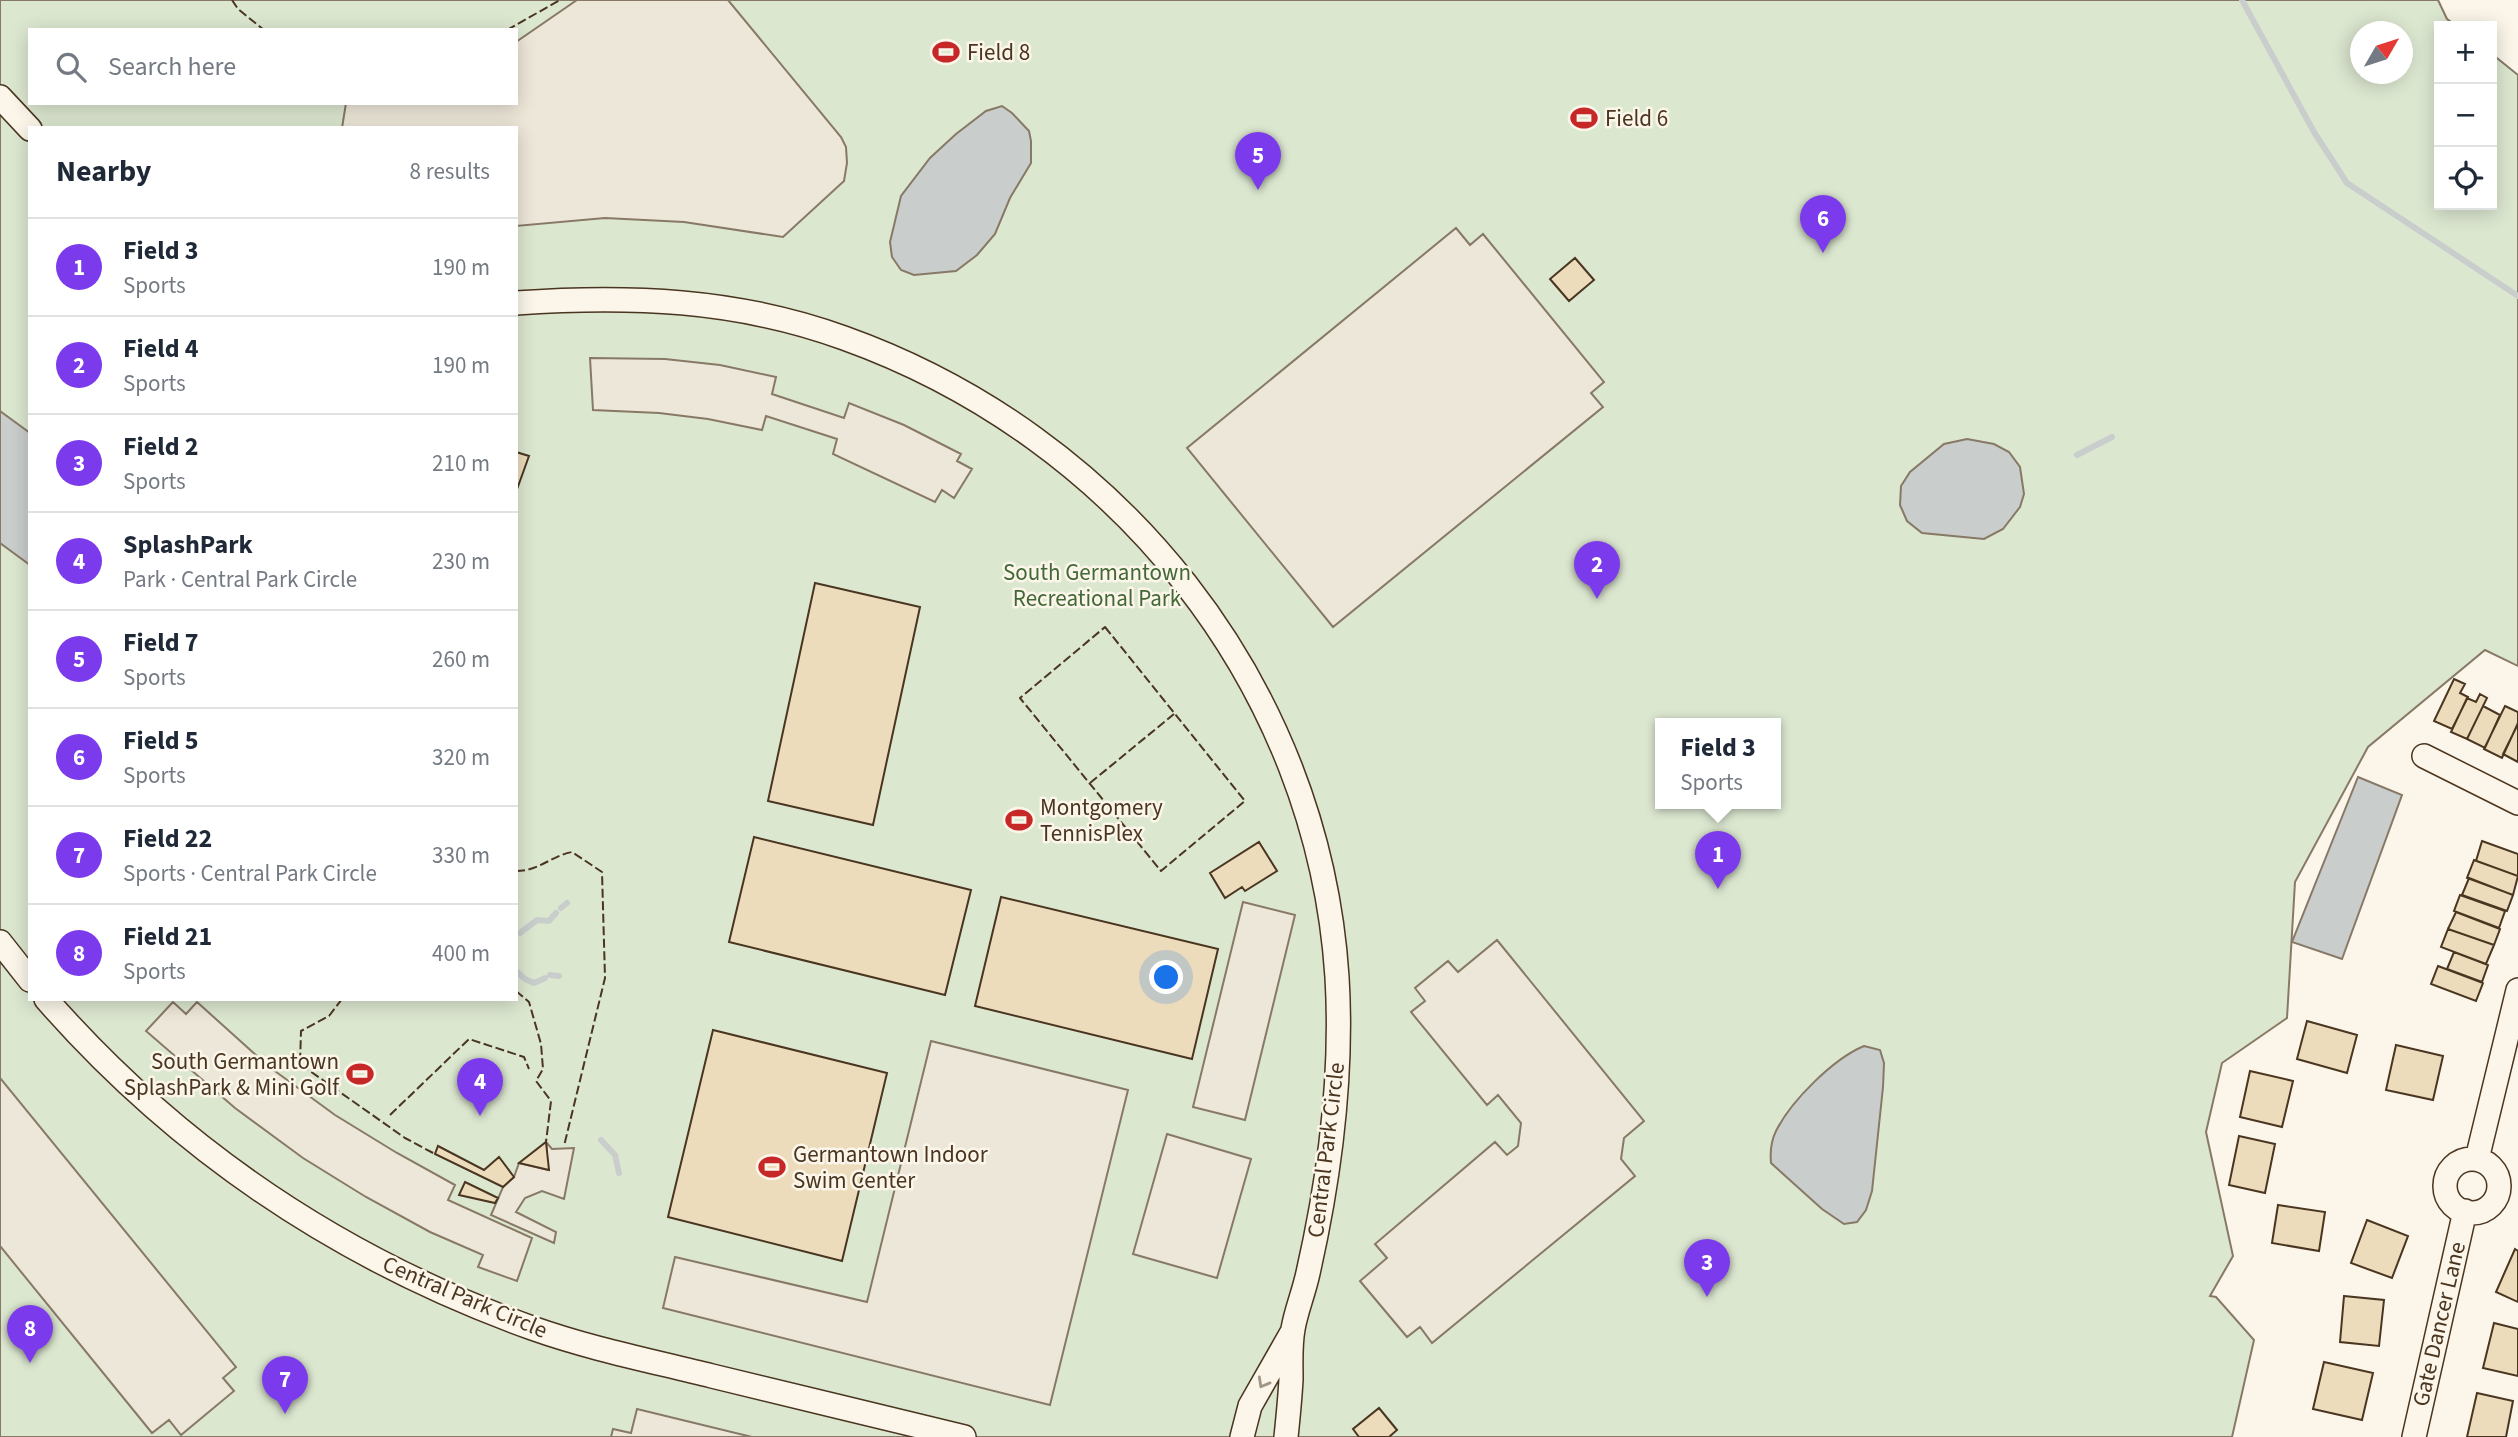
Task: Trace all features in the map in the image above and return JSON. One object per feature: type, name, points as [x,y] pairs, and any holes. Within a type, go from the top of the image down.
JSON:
[{"type":"street","points":[[0,97],[28,127]]},
{"type":"street","name":"Central Park Circle","points":[[518,303],[585,298],[655,299],[731,309],[842,337],[917,368],[991,409],[1079,472],[1134,525],[1200,601],[1242,663],[1276,729],[1304,804],[1327,897],[1337,974],[1339,1036],[1335,1111],[1327,1180],[1308,1275],[1292,1332],[1250,1406],[1241,1437]]},
{"type":"street","points":[[2424,756],[2518,803]]},
{"type":"street","points":[[0,942],[28,978]]},
{"type":"street","points":[[2477,1159],[2518,990]]},
{"type":"street","name":"Central Park Circle","points":[[48,1001],[130,1088],[199,1147],[275,1201],[344,1243],[415,1281],[536,1329],[621,1354],[964,1437]]},
{"type":"street","name":"Gate Dancer Lane","points":[[2477,1159],[2493,1168],[2500,1186],[2493,1204],[2485,1210],[2465,1211],[2455,1206],[2448,1198],[2445,1187],[2447,1176],[2462,1160],[2477,1159]]},
{"type":"street","name":"Gate Dancer Lane","points":[[2414,1437],[2465,1211]]},
{"type":"street","name":"Central Park Circle","points":[[1286,1437],[1292,1332]]},
{"type":"green space","name":"South Germantown Recreational Park","points":[[0,0],[2438,0],[2450,21],[2434,21],[2434,210],[2497,210],[2497,58],[2518,75],[2518,666],[2485,650],[2368,747],[2295,882],[2287,1018],[2222,1063],[2206,1132],[2233,1256],[2210,1296],[2216,1297],[2254,1340],[2232,1437],[0,1437]]},
{"type":"shaded area","points":[[577,0],[728,0],[841,137],[846,147],[844,181],[783,237],[684,222],[605,218],[518,226],[518,126],[342,126],[346,105],[518,105],[518,41]]},
{"type":"shaded area","points":[[1002,106],[1029,131],[1031,163],[1010,198],[995,234],[977,255],[956,271],[914,275],[901,270],[892,257],[890,242],[901,196],[930,158],[956,134],[986,111]]},
{"type":"shaded area","points":[[1456,228],[1470,245],[1483,234],[1604,382],[1591,393],[1603,407],[1333,627],[1187,448]]},
{"type":"shaded area","points":[[590,358],[665,359],[720,365],[776,377],[772,394],[844,418],[849,403],[904,425],[961,454],[957,461],[972,469],[954,498],[942,490],[935,502],[833,454],[837,439],[766,416],[762,430],[659,413],[593,410]]},
{"type":"shaded area","points":[[0,411],[28,432],[28,564],[0,543]]},
{"type":"shaded area","points":[[1967,439],[1994,444],[2009,452],[2020,467],[2024,494],[2020,507],[2003,529],[1984,539],[1922,533],[1907,521],[1900,505],[1901,486],[1910,472],[1944,444]]},
{"type":"shaded area","points":[[2358,777],[2402,795],[2342,959],[2292,942]]},
{"type":"shaded area","points":[[1243,902],[1295,915],[1245,1120],[1193,1107]]},
{"type":"shaded area","points":[[1497,940],[1644,1121],[1624,1138],[1621,1159],[1635,1176],[1432,1343],[1420,1327],[1407,1337],[1360,1281],[1387,1258],[1375,1244],[1495,1142],[1507,1155],[1518,1146],[1521,1123],[1498,1095],[1487,1105],[1411,1012],[1425,1001],[1415,988],[1448,961],[1458,972]]},
{"type":"shaded area","points":[[173,1002],[186,1014],[197,1002],[268,1066],[335,1115],[455,1185],[448,1200],[532,1238],[517,1281],[478,1267],[483,1255],[430,1232],[366,1197],[303,1158],[235,1108],[146,1031]]},
{"type":"shaded area","points":[[931,1041],[1128,1090],[1050,1405],[663,1308],[675,1257],[867,1302]]},
{"type":"shaded area","points":[[1864,1046],[1880,1050],[1884,1063],[1872,1191],[1866,1210],[1857,1222],[1844,1224],[1822,1209],[1771,1163],[1771,1147],[1783,1119],[1802,1094],[1826,1071]]},
{"type":"shaded area","points":[[0,1078],[236,1367],[223,1378],[234,1391],[181,1435],[169,1420],[152,1433],[0,1246]]},
{"type":"shaded area","points":[[1167,1134],[1251,1159],[1217,1278],[1133,1254]]},
{"type":"shaded area","points":[[546,1142],[552,1149],[574,1148],[564,1199],[542,1191],[525,1198],[516,1212],[556,1232],[554,1243],[491,1215],[503,1187],[514,1177],[519,1163],[548,1170]]},
{"type":"shaded area","points":[[637,1409],[752,1437],[611,1437],[613,1429],[631,1433]]},
{"type":"building","points":[[1575,258],[1594,280],[1569,301],[1550,279]]},
{"type":"building","points":[[518,453],[529,456],[518,486]]},
{"type":"building","points":[[815,583],[920,607],[873,825],[768,801]]},
{"type":"building","points":[[2454,679],[2465,684],[2460,693],[2468,697],[2452,729],[2434,721]]},
{"type":"building","points":[[2480,694],[2487,698],[2467,739],[2451,732],[2467,698],[2476,702]]},
{"type":"building","points":[[2483,706],[2500,715],[2485,748],[2467,739]]},
{"type":"building","points":[[2505,706],[2518,712],[2518,723],[2502,758],[2484,749]]},
{"type":"building","points":[[2518,724],[2518,762],[2503,754]]},
{"type":"building","points":[[754,837],[971,890],[945,995],[729,942]]},
{"type":"building","points":[[2482,841],[2518,854],[2518,876],[2476,861]]},
{"type":"building","points":[[1259,842],[1277,871],[1245,891],[1242,887],[1225,898],[1210,873]]},
{"type":"building","points":[[2474,860],[2518,876],[2513,895],[2467,878]]},
{"type":"building","points":[[2469,878],[2513,895],[2507,911],[2462,895]]},
{"type":"building","points":[[2460,895],[2505,911],[2499,928],[2454,911]]},
{"type":"building","points":[[1001,897],[1218,949],[1192,1059],[975,1006]]},
{"type":"building","points":[[2456,912],[2500,929],[2494,945],[2448,929]]},
{"type":"building","points":[[2448,929],[2494,945],[2486,964],[2441,947]]},
{"type":"building","points":[[2454,952],[2488,965],[2482,982],[2447,969]]},
{"type":"building","points":[[2438,966],[2483,983],[2476,1001],[2431,984]]},
{"type":"building","points":[[2307,1021],[2357,1035],[2347,1073],[2297,1059]]},
{"type":"building","name":"Germantown Indoor Swim Center","points":[[713,1030],[887,1073],[842,1261],[668,1217]]},
{"type":"building","points":[[2396,1045],[2443,1056],[2433,1100],[2386,1090]]},
{"type":"building","points":[[2250,1071],[2293,1081],[2282,1127],[2240,1117]]},
{"type":"building","points":[[2239,1136],[2275,1144],[2265,1193],[2229,1185]]},
{"type":"building","points":[[546,1142],[549,1170],[519,1163]]},
{"type":"building","points":[[438,1146],[484,1170],[499,1157],[514,1177],[503,1187],[435,1154]]},
{"type":"building","points":[[465,1182],[498,1198],[495,1203],[459,1195]]},
{"type":"building","points":[[2278,1205],[2325,1212],[2319,1251],[2272,1243]]},
{"type":"building","points":[[2367,1220],[2408,1236],[2392,1278],[2351,1263]]},
{"type":"building","points":[[2515,1249],[2518,1251],[2518,1302],[2496,1292]]},
{"type":"building","points":[[2344,1296],[2384,1300],[2379,1346],[2340,1342]]},
{"type":"building","points":[[2494,1323],[2518,1329],[2518,1376],[2483,1368]]},
{"type":"building","points":[[2324,1362],[2373,1373],[2362,1420],[2313,1409]]},
{"type":"building","points":[[2477,1393],[2513,1401],[2506,1437],[2467,1437]]},
{"type":"building","points":[[1379,1408],[1397,1430],[1389,1437],[1359,1437],[1353,1429]]},
{"type":"waterway","points":[[2242,0],[2314,132],[2347,183],[2518,296]]},
{"type":"waterway","points":[[2077,455],[2112,437]]},
{"type":"waterway","points":[[561,908],[567,903]]},
{"type":"waterway","points":[[520,933],[537,920],[549,921],[556,913]]},
{"type":"waterway","points":[[518,973],[534,983],[545,978]]},
{"type":"waterway","points":[[550,975],[559,976]]},
{"type":"waterway","points":[[601,1140],[615,1155],[619,1173]]},
{"type":"fence","points":[[232,0],[238,9],[262,28]]},
{"type":"fence","points":[[511,28],[560,0]]},
{"type":"fence","points":[[1105,627],[1245,801],[1161,871],[1020,698],[1105,627]]},
{"type":"fence","points":[[1090,783],[1174,714]]},
{"type":"fence","points":[[518,871],[531,869],[572,852],[602,872],[605,978],[564,1146]]},
{"type":"fence","points":[[518,993],[529,1002],[541,1044],[543,1069],[536,1081],[551,1101],[546,1142]]},
{"type":"fence","points":[[340,1001],[329,1016],[301,1031],[300,1064],[405,1138],[435,1154]]},
{"type":"fence","points":[[390,1115],[469,1039],[524,1057],[529,1069]]},
{"type":"place","name":"Field 8","points":[[946,52]]},
{"type":"place","name":"Field 6","points":[[1584,118]]},
{"type":"place","name":"Field 7","points":[[1258,190]]},
{"type":"place","name":"Field 5","points":[[1823,253]]},
{"type":"place","name":"Field 4","points":[[1597,599]]},
{"type":"place","name":"Montgomery TennisPlex","points":[[1019,820]]},
{"type":"place","name":"Field 3","points":[[1718,889]]},
{"type":"place","name":"South Germantown SplashPark & Mini Golf","points":[[360,1074]]},
{"type":"place","name":"SplashPark","points":[[480,1116]]},
{"type":"place","name":"Germantown Indoor Swim Center","points":[[772,1167]]},
{"type":"place","name":"Field 2","points":[[1707,1297]]},
{"type":"place","name":"Field 21","points":[[30,1363]]},
{"type":"place","name":"Field 22","points":[[285,1414]]}]
